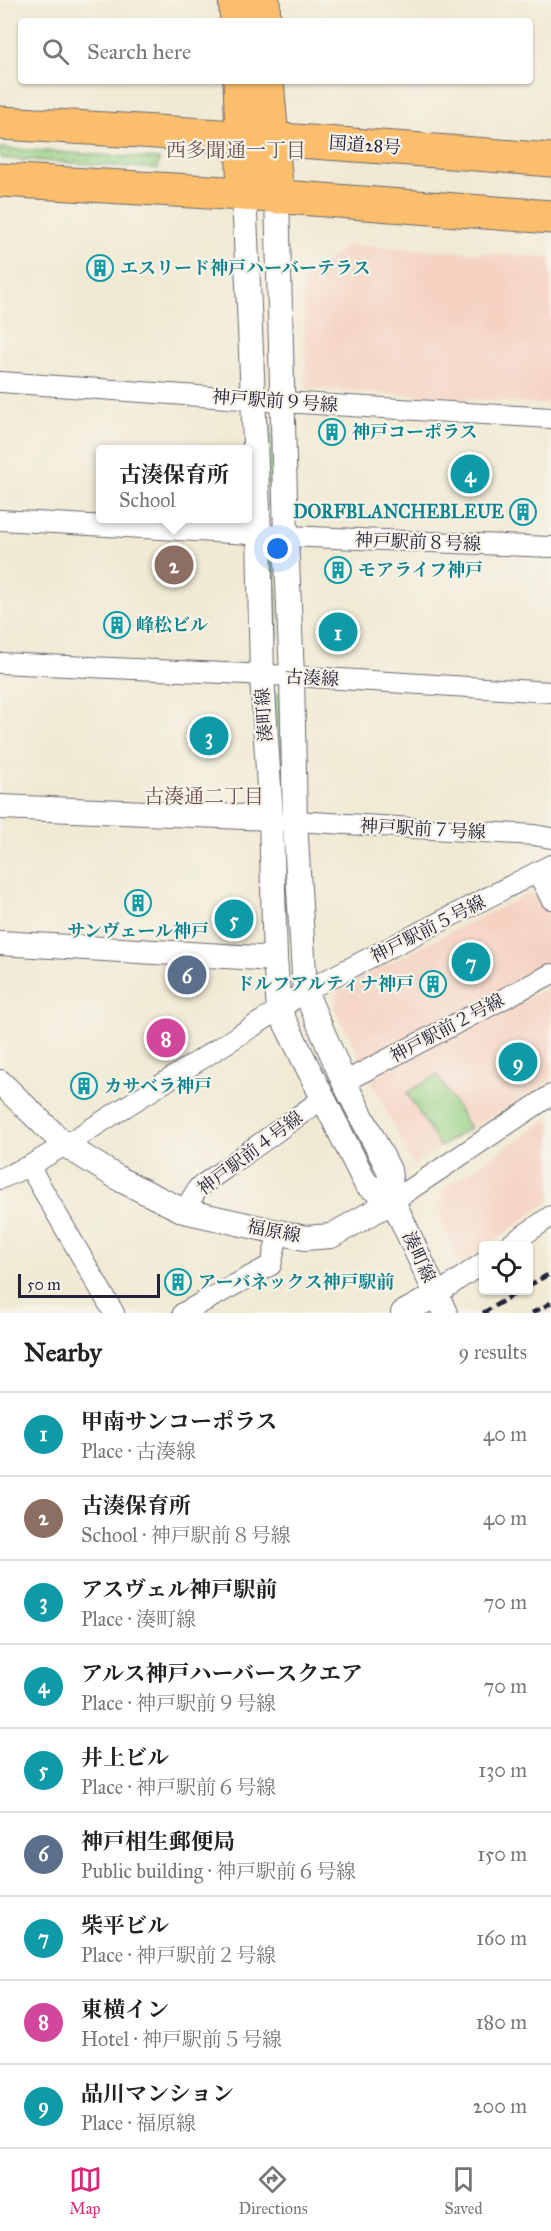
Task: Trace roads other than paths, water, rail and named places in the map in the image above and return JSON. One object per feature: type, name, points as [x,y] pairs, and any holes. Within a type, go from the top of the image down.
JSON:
[{"type":"highway","points":[[236,0],[237,18]]},
{"type":"highway","points":[[263,0],[264,18]]},
{"type":"highway","points":[[241,84],[256,138],[277,197]]},
{"type":"highway","points":[[244,194],[266,84]]},
{"type":"highway","name":"国道28号","points":[[0,123],[256,138],[551,160]]},
{"type":"highway","points":[[0,180],[244,194],[551,217]]},
{"type":"street","name":"湊町線","points":[[244,194],[260,533],[262,675],[279,1011],[366,1184],[393,1201]]},
{"type":"street","name":"湊町線","points":[[277,197],[295,821],[305,991],[344,1082],[389,1170],[393,1201],[441,1304]]},
{"type":"street","name":"神戸駅前９号線","points":[[0,382],[551,418]]},
{"type":"street","points":[[0,520],[260,533]]},
{"type":"street","name":"神戸駅前８号線","points":[[260,533],[551,547]]},
{"type":"street","name":"古湊線","points":[[0,663],[292,676],[551,692]]},
{"type":"street","points":[[0,807],[271,818]]},
{"type":"street","name":"神戸駅前７号線","points":[[295,821],[534,835],[551,838]]},
{"type":"street","points":[[544,869],[551,899]]},
{"type":"street","name":"神戸駅前５号線","points":[[279,1011],[305,991],[544,869]]},
{"type":"street","points":[[0,942],[275,959]]},
{"type":"street","name":"神戸駅前２号線","points":[[344,1082],[551,974]]},
{"type":"street","points":[[0,1179],[29,1166],[65,1145],[279,1011]]},
{"type":"street","name":"福原線","points":[[0,1082],[65,1145],[123,1181],[184,1211],[305,1238],[331,1236],[393,1201],[551,1095]]},
{"type":"street","name":"神戸駅前４号線","points":[[184,1211],[198,1188],[322,1100]]},
{"type":"street","points":[[29,1166],[114,1313]]},
{"type":"street","points":[[514,1241],[551,1216]]},
{"type":"street","points":[[183,1313],[271,1264],[278,1233]]},
{"type":"street","points":[[403,1313],[441,1304],[479,1266]]},
{"type":"railway","points":[[533,1283],[551,1273]]},
{"type":"railway","points":[[483,1313],[513,1295]]},
{"type":"railway","points":[[532,1313],[551,1303]]},
{"type":"place","name":"エスリード神戸ハーバーテラス","points":[[100,268]]},
{"type":"place","name":"神戸コーポラス","points":[[332,432]]},
{"type":"place","name":"アルス神戸ハーバースクエア","points":[[470,474]]},
{"type":"place","name":"DORFBLANCHEBLEUE","points":[[523,512]]},
{"type":"place","name":"古湊保育所","points":[[174,565]]},
{"type":"place","name":"モアライフ神戸","points":[[338,570]]},
{"type":"place","name":"峰松ビル","points":[[117,625]]},
{"type":"place","name":"甲南サンコーポラス","points":[[338,632]]},
{"type":"place","name":"アスヴェル神戸駅前","points":[[209,736]]},
{"type":"place","name":"サンヴェール神戸","points":[[138,903]]},
{"type":"place","name":"井上ビル","points":[[234,919]]},
{"type":"place","name":"柴平ビル","points":[[471,962]]},
{"type":"place","name":"神戸相生郵便局","points":[[187,975]]},
{"type":"place","name":"ドルフアルティナ神戸","points":[[433,984]]},
{"type":"place","name":"東横イン","points":[[166,1038]]},
{"type":"place","name":"品川マンション","points":[[518,1062]]},
{"type":"place","name":"カサベラ神戸","points":[[84,1086]]},
{"type":"place","name":"アーバネックス神戸駅前","points":[[178,1282]]},
{"type":"district","name":"西多聞通一丁目","points":[[236,150]]},
{"type":"district","name":"古湊通二丁目","points":[[204,796]]}]
